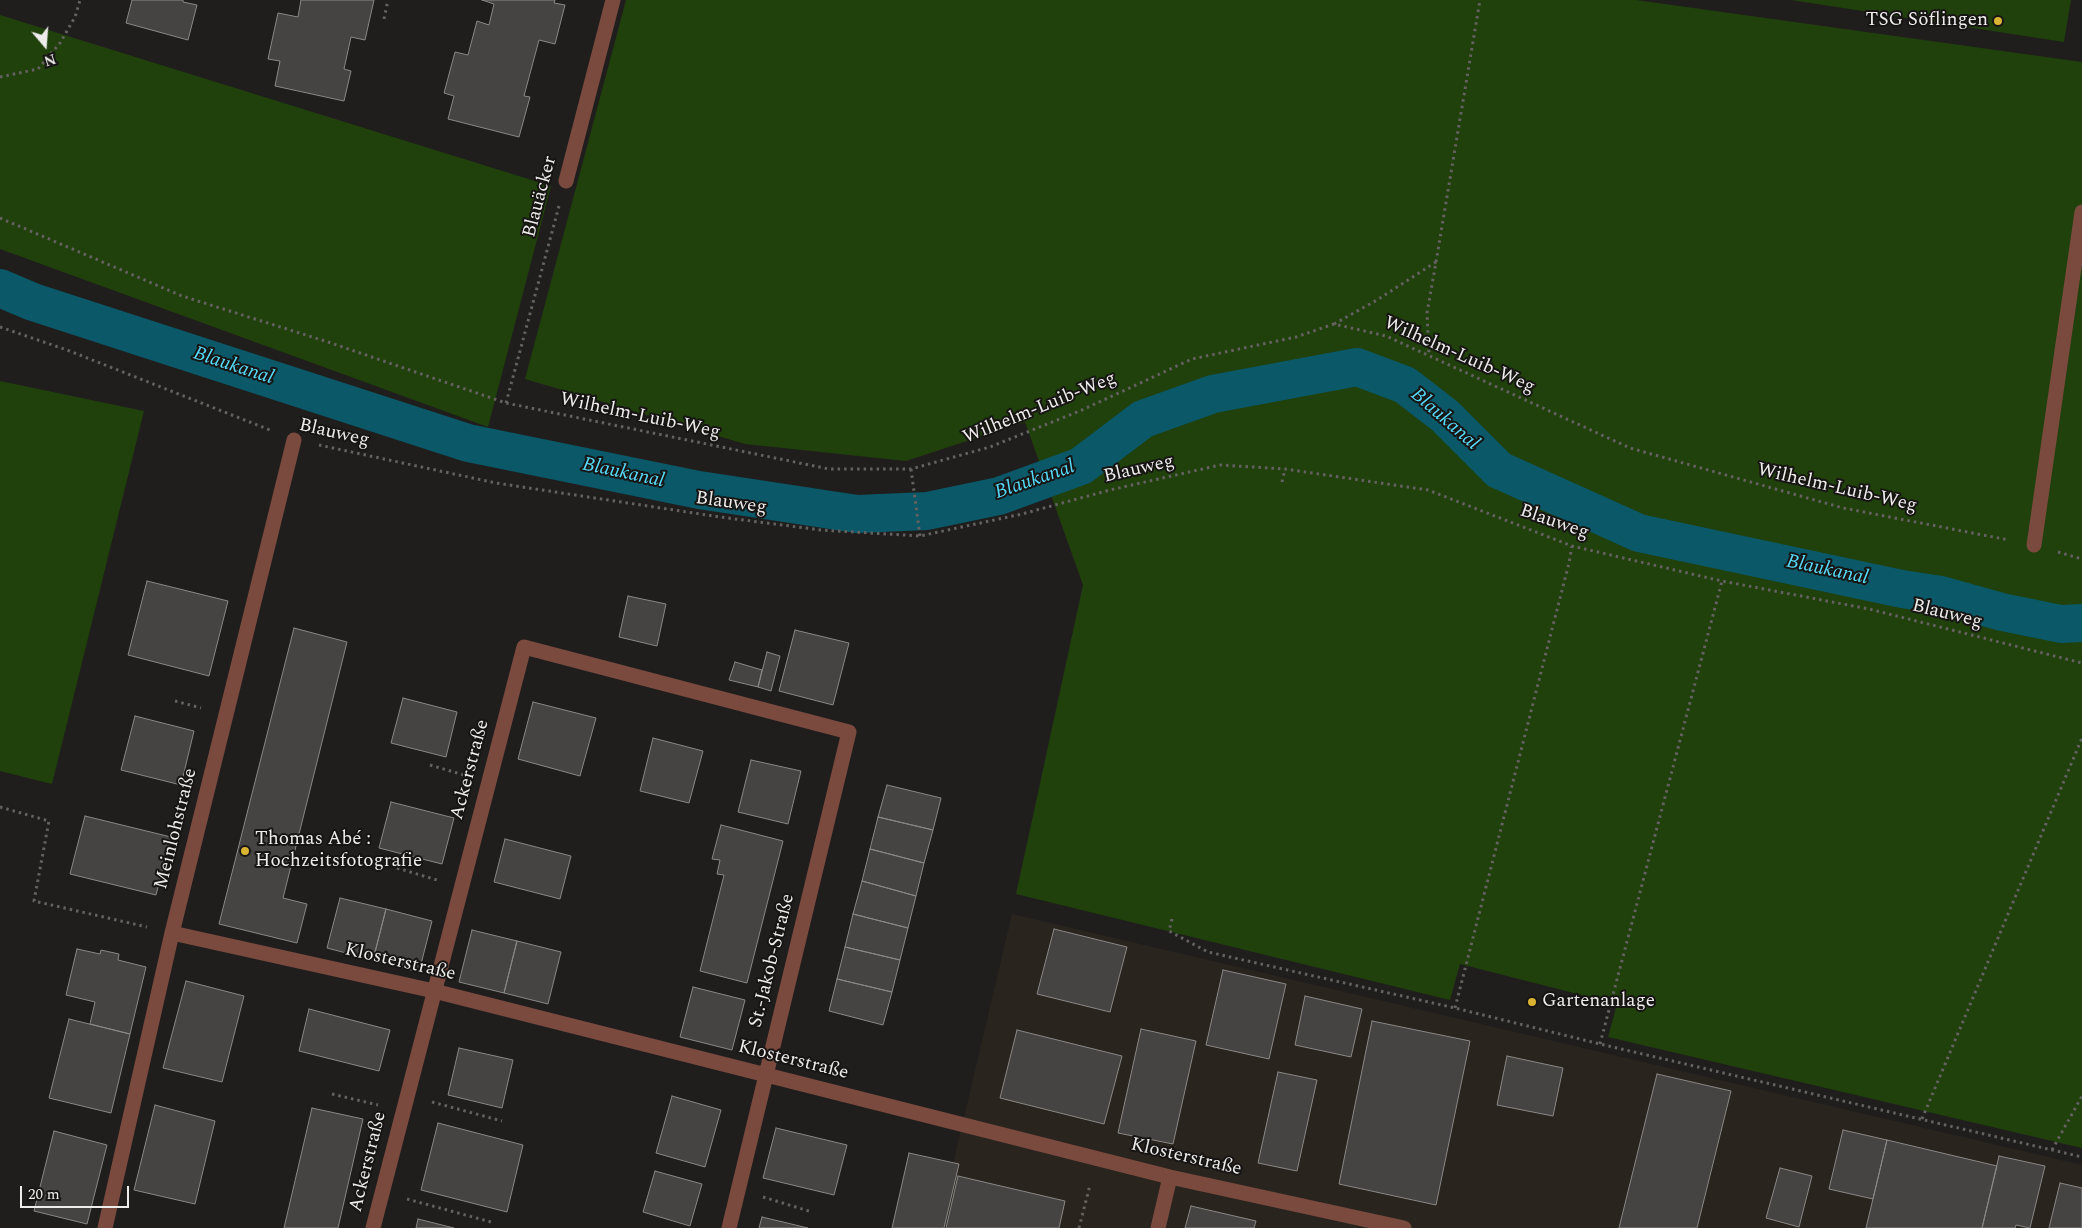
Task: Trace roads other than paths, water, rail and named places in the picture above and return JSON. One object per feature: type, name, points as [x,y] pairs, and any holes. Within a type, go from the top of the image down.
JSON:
[{"type":"street","name":"Blauäcker","points":[[566,181],[613,0]]},
{"type":"street","points":[[2034,545],[2082,212]]},
{"type":"street","name":"Meinlohstraße","points":[[105,1228],[172,933],[294,440]]},
{"type":"street","name":"Ackerstraße","points":[[373,1228],[524,646],[849,732]]},
{"type":"street","name":"St.-Jakob-Straße","points":[[729,1228],[849,732]]},
{"type":"street","name":"Klosterstraße","points":[[172,933],[434,991],[1170,1177],[1404,1228]]},
{"type":"street","points":[[1158,1228],[1170,1177]]},
{"type":"waterway","name":"Blaukanal","points":[[0,288],[33,302],[468,443],[699,490],[857,514],[927,511],[999,496],[1081,466],[1143,419],[1213,394],[1357,367],[1405,385],[1445,416],[1499,470],[1639,533],[1902,589],[1941,595],[2002,612],[2061,624],[2082,623]]},
{"type":"place","name":"TSG Söflingen","points":[[1998,21]]},
{"type":"place","name":"Thomas Abé : Hochzeitsfotografie","points":[[245,851]]},
{"type":"place","name":"Gartenanlage","points":[[1532,1002]]}]
